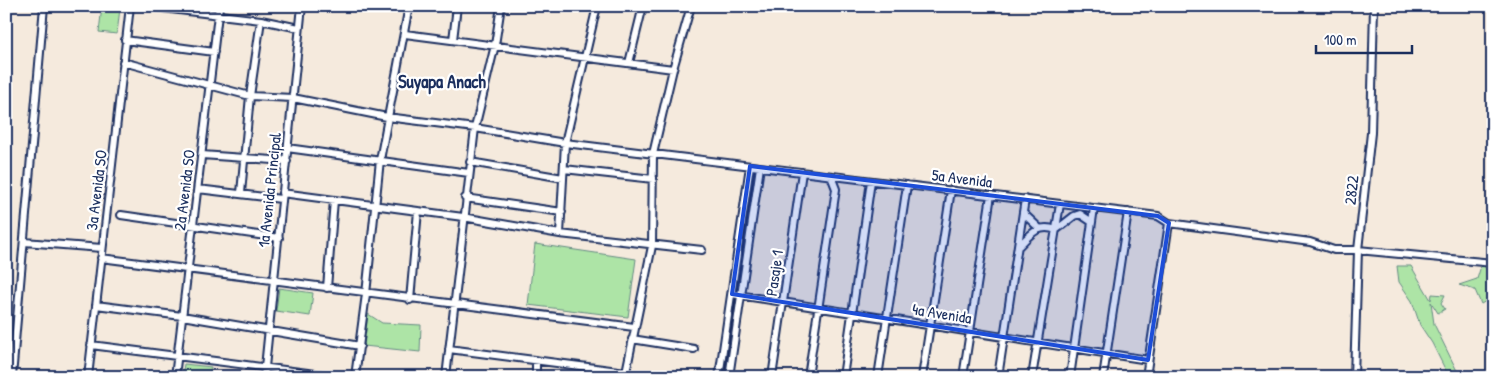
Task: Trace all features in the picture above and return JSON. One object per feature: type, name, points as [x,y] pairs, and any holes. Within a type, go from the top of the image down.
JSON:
[{"type":"street","points":[[12,377],[44,6]]},
{"type":"street","name":"3a Avenida SO","points":[[88,377],[102,248],[108,214],[130,6]]},
{"type":"street","points":[[146,6],[261,20],[299,28]]},
{"type":"street","name":"2a Avenida SO","points":[[175,377],[219,6]]},
{"type":"street","name":"1a Avenida Principal","points":[[264,377],[302,6]]},
{"type":"street","points":[[355,377],[380,160],[409,6]]},
{"type":"street","points":[[453,40],[457,6]]},
{"type":"street","points":[[446,377],[465,198],[475,128],[495,45],[501,6]]},
{"type":"street","points":[[560,234],[565,142],[597,6]]},
{"type":"street","points":[[629,63],[643,6]]},
{"type":"street","points":[[449,350],[625,374],[652,246],[653,154],[673,69],[691,6]]},
{"type":"street","name":"2822","points":[[1354,377],[1358,250],[1371,133],[1374,6]]},
{"type":"street","points":[[241,193],[246,157],[250,96],[261,20]]},
{"type":"street","points":[[405,34],[673,69]]},
{"type":"street","points":[[125,40],[214,52]]},
{"type":"street","name":"5a Avenida","points":[[123,62],[250,96],[293,98],[387,117],[653,154],[1158,216],[1169,223],[1310,242],[1334,250],[1358,250],[1493,263]]},
{"type":"street","points":[[287,148],[469,173]]},
{"type":"street","points":[[202,155],[287,161]]},
{"type":"street","points":[[470,162],[564,178]]},
{"type":"street","points":[[719,377],[750,166]]},
{"type":"street","points":[[729,377],[760,167]]},
{"type":"street","points":[[564,169],[653,178]]},
{"type":"street","name":"Pasaje 1","points":[[772,377],[802,172]]},
{"type":"street","points":[[808,377],[836,189],[832,176]]},
{"type":"street","points":[[843,377],[871,181]]},
{"type":"street","points":[[878,377],[906,185]]},
{"type":"street","points":[[198,189],[334,200],[463,217],[560,234],[652,246],[702,250]]},
{"type":"street","points":[[922,377],[951,190]]},
{"type":"street","points":[[963,377],[991,195]]},
{"type":"street","points":[[465,198],[562,212]]},
{"type":"street","points":[[998,377],[1025,199]]},
{"type":"street","points":[[327,288],[334,200]]},
{"type":"street","points":[[1032,377],[1060,204]]},
{"type":"street","points":[[1070,377],[1094,208]]},
{"type":"street","points":[[410,300],[418,211]]},
{"type":"street","points":[[1103,377],[1128,212]]},
{"type":"street","points":[[1023,213],[1039,228]]},
{"type":"street","points":[[1056,230],[1074,216],[1080,214],[1092,222]]},
{"type":"street","points":[[121,215],[278,238]]},
{"type":"street","points":[[1146,377],[1169,223]]},
{"type":"street","points":[[1018,248],[1039,228],[1047,226],[1056,230]]},
{"type":"street","points":[[24,242],[102,248]]},
{"type":"street","points":[[101,258],[410,300],[634,327]]},
{"type":"street","name":"4a Avenida","points":[[732,294],[1148,360]]},
{"type":"street","points":[[96,305],[182,316],[360,346]]},
{"type":"street","points":[[632,340],[694,350]]},
{"type":"street","points":[[91,345],[339,377]]},
{"type":"street","points":[[536,362],[536,377]]},
{"type":"highlighted area","points":[[750,166],[1158,216],[1169,223],[1148,360],[732,294]]},
{"type":"green space","points":[[102,6],[120,8],[117,34],[99,32]]},
{"type":"green space","points":[[535,244],[636,259],[628,317],[528,305]]},
{"type":"green space","points":[[1397,266],[1411,266],[1431,300],[1432,294],[1445,295],[1441,303],[1445,309],[1438,313],[1431,302],[1434,324],[1460,377],[1449,377],[1432,343],[1420,325],[1412,301],[1399,282]]},
{"type":"green space","points":[[1481,266],[1493,268],[1493,297],[1481,304],[1475,290],[1459,285],[1477,279]]},
{"type":"green space","points":[[279,288],[313,293],[310,316],[276,311]]},
{"type":"green space","points":[[368,314],[382,323],[421,325],[420,352],[364,346]]},
{"type":"green space","points":[[184,364],[211,367],[210,377],[182,377]]},
{"type":"district","name":"Suyapa Anach","points":[[442,82]]}]
